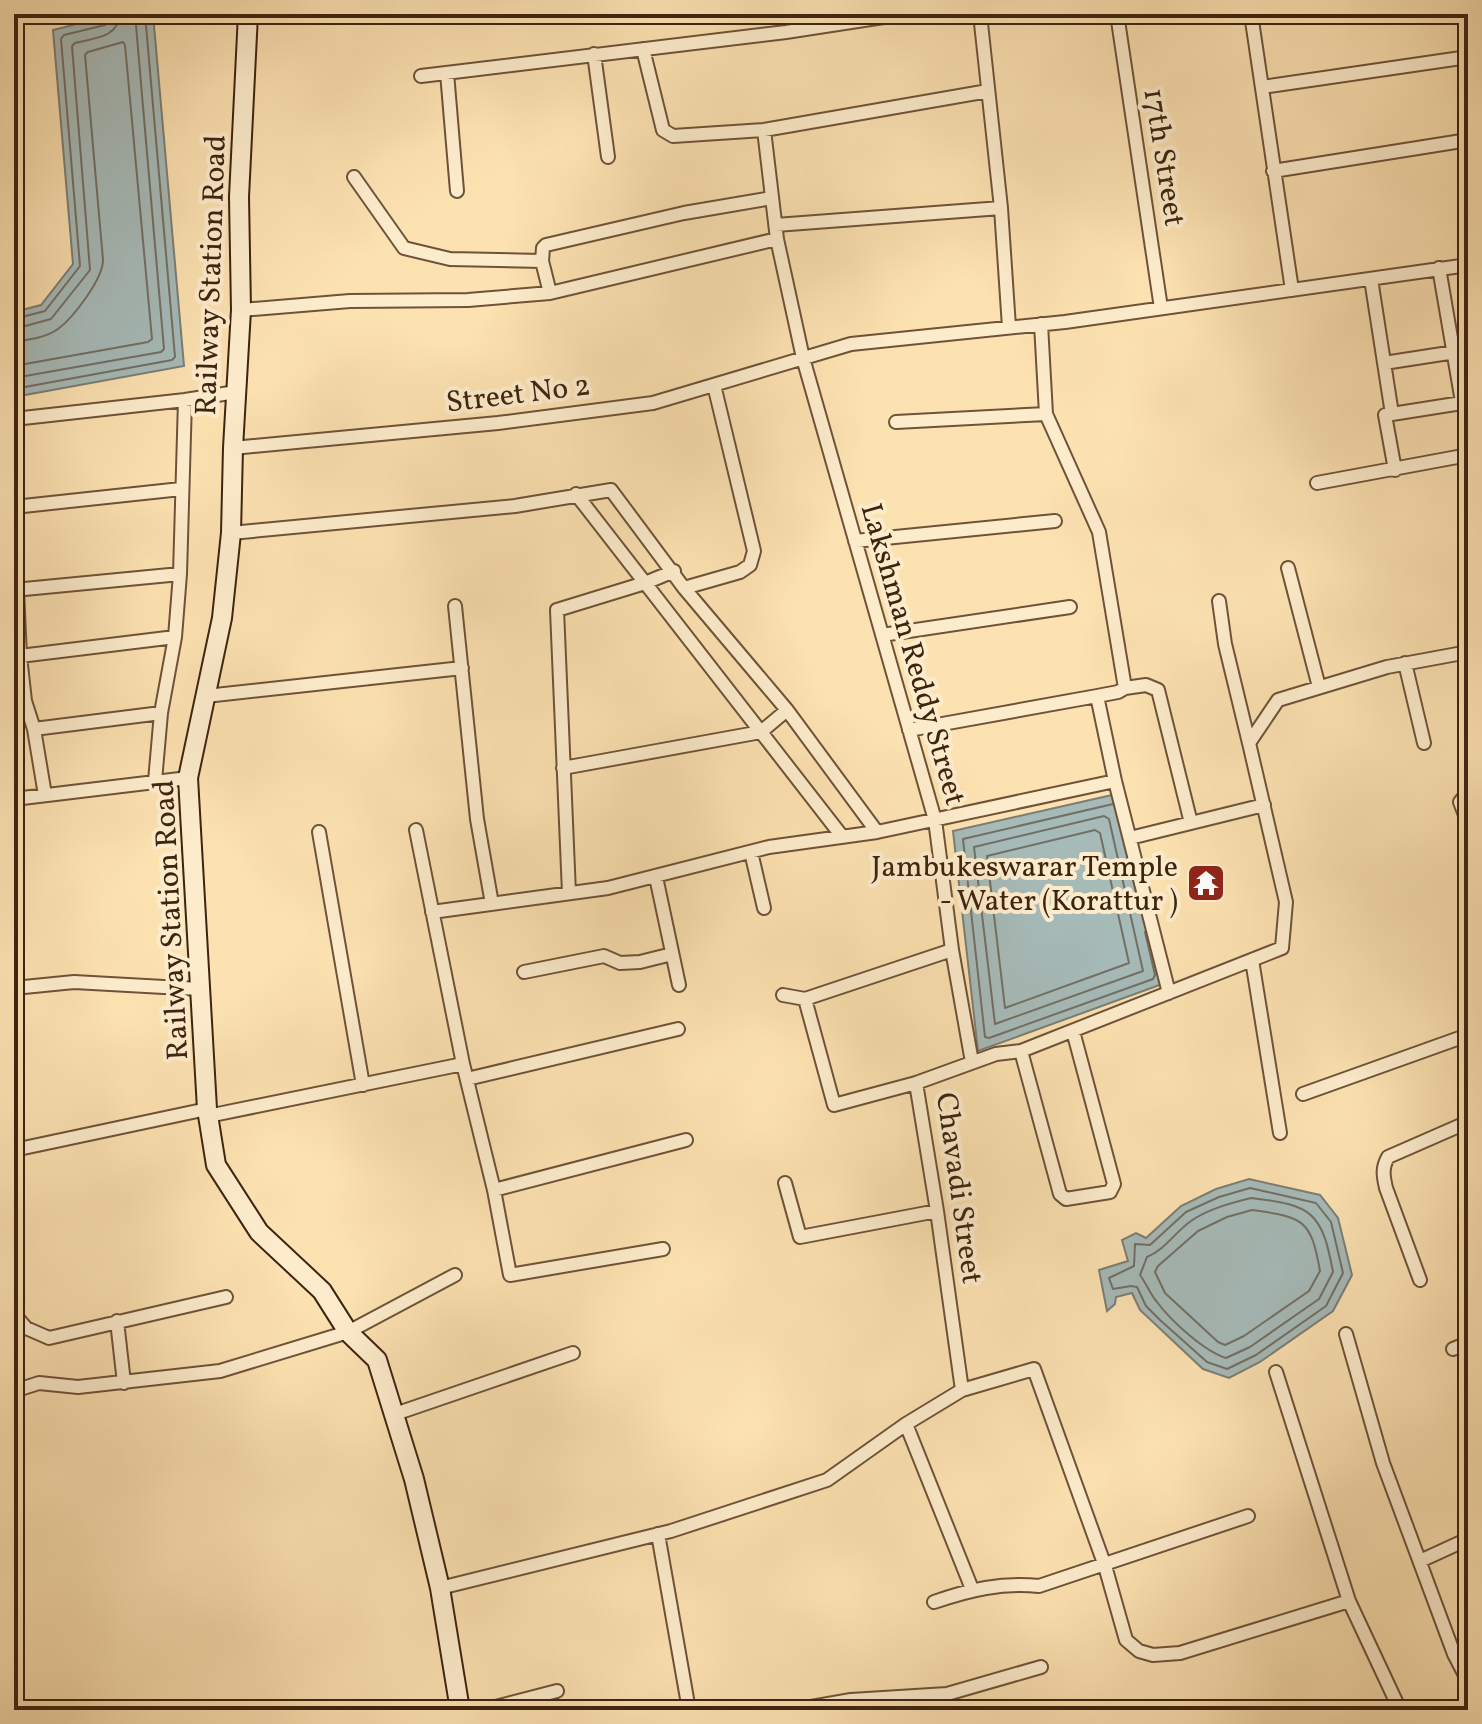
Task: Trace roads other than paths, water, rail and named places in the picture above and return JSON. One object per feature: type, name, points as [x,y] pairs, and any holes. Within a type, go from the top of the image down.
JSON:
[{"type":"street","name":"Railway Station Road","points":[[248,14],[239,197],[241,310],[231,533],[222,618],[188,778],[208,1112],[216,1165],[259,1232],[322,1291],[348,1332],[377,1360],[395,1414],[440,1588],[460,1710]]},
{"type":"street","points":[[421,76],[786,32],[903,14]]},
{"type":"street","points":[[980,14],[1001,208],[1009,327]]},
{"type":"street","name":"17th Street","points":[[1117,14],[1161,308]]},
{"type":"street","points":[[1251,14],[1292,290]]},
{"type":"street","points":[[643,49],[658,116],[666,133],[673,136],[764,130],[988,91]]},
{"type":"street","points":[[594,54],[608,157]]},
{"type":"street","points":[[1262,87],[1468,57]]},
{"type":"street","points":[[447,73],[457,191]]},
{"type":"street","name":"Lakshman Reddy Street","points":[[764,130],[777,239],[803,358],[935,820],[952,950],[972,1062]]},
{"type":"street","points":[[1273,171],[1468,140]]},
{"type":"street","points":[[354,177],[404,248],[450,259],[542,261]]},
{"type":"street","points":[[550,293],[542,261],[546,245],[684,213],[772,198]]},
{"type":"street","points":[[776,225],[1001,208]]},
{"type":"street","points":[[241,310],[350,301],[468,300],[550,293],[777,239]]},
{"type":"street","name":"Street No 2","points":[[233,448],[498,423],[653,403],[851,344],[1041,324],[1468,265]]},
{"type":"street","points":[[1371,279],[1392,414],[1465,402],[1439,268]]},
{"type":"street","points":[[1041,324],[1046,414],[1099,532],[1125,688]]},
{"type":"street","points":[[1384,363],[1468,350]]},
{"type":"street","points":[[684,588],[740,572],[750,565],[754,551],[714,385]]},
{"type":"street","points":[[14,419],[236,392]]},
{"type":"street","points":[[155,781],[161,713],[175,637],[180,574],[185,400]]},
{"type":"street","points":[[896,422],[1046,414]]},
{"type":"street","points":[[1385,415],[1395,470]]},
{"type":"street","points":[[1317,483],[1468,455]]},
{"type":"street","points":[[14,507],[181,489]]},
{"type":"street","points":[[231,533],[515,506],[611,490],[684,588],[787,710],[877,832]]},
{"type":"street","points":[[576,494],[841,835]]},
{"type":"street","points":[[855,541],[1055,521]]},
{"type":"street","points":[[1288,568],[1319,687]]},
{"type":"street","points":[[569,893],[557,610],[674,571]]},
{"type":"street","points":[[45,795],[34,729],[25,701],[16,590],[180,574]]},
{"type":"street","name":"Chavadi Street","points":[[962,1390],[916,1083],[996,1054],[1021,1051],[1282,948],[1286,902],[1225,644],[1219,601]]},
{"type":"street","points":[[455,606],[477,819],[492,904]]},
{"type":"street","points":[[882,635],[1070,607]]},
{"type":"street","points":[[20,656],[175,637]]},
{"type":"street","points":[[1249,743],[1278,700],[1405,663],[1468,652]]},
{"type":"street","points":[[1405,663],[1424,743]]},
{"type":"street","points":[[206,696],[462,668]]},
{"type":"street","points":[[909,730],[1146,685],[1158,690],[1191,823]]},
{"type":"street","points":[[1097,696],[1115,781],[1169,993]]},
{"type":"street","points":[[563,768],[761,732],[787,710]]},
{"type":"street","points":[[34,729],[161,713]]},
{"type":"street","points":[[14,799],[188,778]]},
{"type":"street","points":[[432,912],[656,877],[751,852],[841,835],[877,832],[1115,781]]},
{"type":"street","points":[[1468,792],[1460,802],[1468,823]]},
{"type":"street","points":[[1130,838],[1264,805]]},
{"type":"street","points":[[416,830],[510,1275],[663,1249]]},
{"type":"street","points":[[319,832],[363,1085]]},
{"type":"street","points":[[751,852],[764,908]]},
{"type":"street","points":[[656,877],[679,985]]},
{"type":"street","points":[[783,995],[805,999],[952,950]]},
{"type":"street","points":[[524,972],[604,956],[620,963],[672,954]]},
{"type":"street","points":[[1252,960],[1280,1133]]},
{"type":"street","points":[[14,988],[74,982],[200,989]]},
{"type":"street","points":[[805,999],[834,1105],[916,1083]]},
{"type":"street","points":[[467,1079],[678,1029]]},
{"type":"street","points":[[1021,1051],[1060,1194],[1066,1199],[1110,1192],[1114,1184],[1073,1031]]},
{"type":"street","points":[[1303,1094],[1468,1035]]},
{"type":"street","points":[[14,1150],[463,1064]]},
{"type":"street","points":[[1420,1280],[1386,1188],[1382,1173],[1384,1165],[1388,1157],[1468,1122]]},
{"type":"street","points":[[494,1190],[686,1140]]},
{"type":"street","points":[[785,1183],[800,1237],[937,1211]]},
{"type":"street","points":[[14,1391],[39,1383],[78,1387],[220,1371],[348,1332],[455,1275]]},
{"type":"street","points":[[14,1314],[26,1328],[49,1338],[226,1297]]},
{"type":"street","points":[[117,1321],[124,1383]]},
{"type":"street","points":[[1346,1334],[1383,1463],[1454,1654],[1468,1681]]},
{"type":"street","points":[[1453,1349],[1468,1343]]},
{"type":"street","points":[[395,1414],[573,1353]]},
{"type":"street","points":[[440,1588],[658,1534],[827,1480],[906,1424],[962,1390],[1034,1369],[1105,1566],[1126,1640],[1139,1651],[1153,1655],[1180,1653],[1349,1601]]},
{"type":"street","points":[[1276,1372],[1349,1601],[1400,1710]]},
{"type":"street","points":[[906,1424],[972,1589]]},
{"type":"street","points":[[934,1602],[972,1589],[1021,1584],[1039,1586],[1248,1516]]},
{"type":"street","points":[[658,1534],[689,1710]]},
{"type":"street","points":[[1420,1561],[1468,1539]]},
{"type":"street","points":[[794,1710],[851,1700],[947,1694],[1041,1667]]},
{"type":"street","points":[[484,1710],[557,1691]]},
{"type":"water","points":[[117,14],[153,14],[184,366],[14,397],[14,312],[41,305],[73,264],[53,30]]},
{"type":"water","points":[[1121,793],[1165,983],[978,1051],[953,831]]},
{"type":"water","points":[[1249,1179],[1320,1195],[1338,1218],[1352,1275],[1333,1311],[1260,1362],[1229,1378],[1203,1369],[1140,1310],[1132,1293],[1116,1297],[1115,1304],[1107,1311],[1099,1270],[1128,1261],[1122,1240],[1136,1233],[1146,1238],[1181,1206],[1216,1189]]},
{"type":"place","name":"Jambukeswarar Temple - Water (Korattur )","points":[[1206,883]]}]
